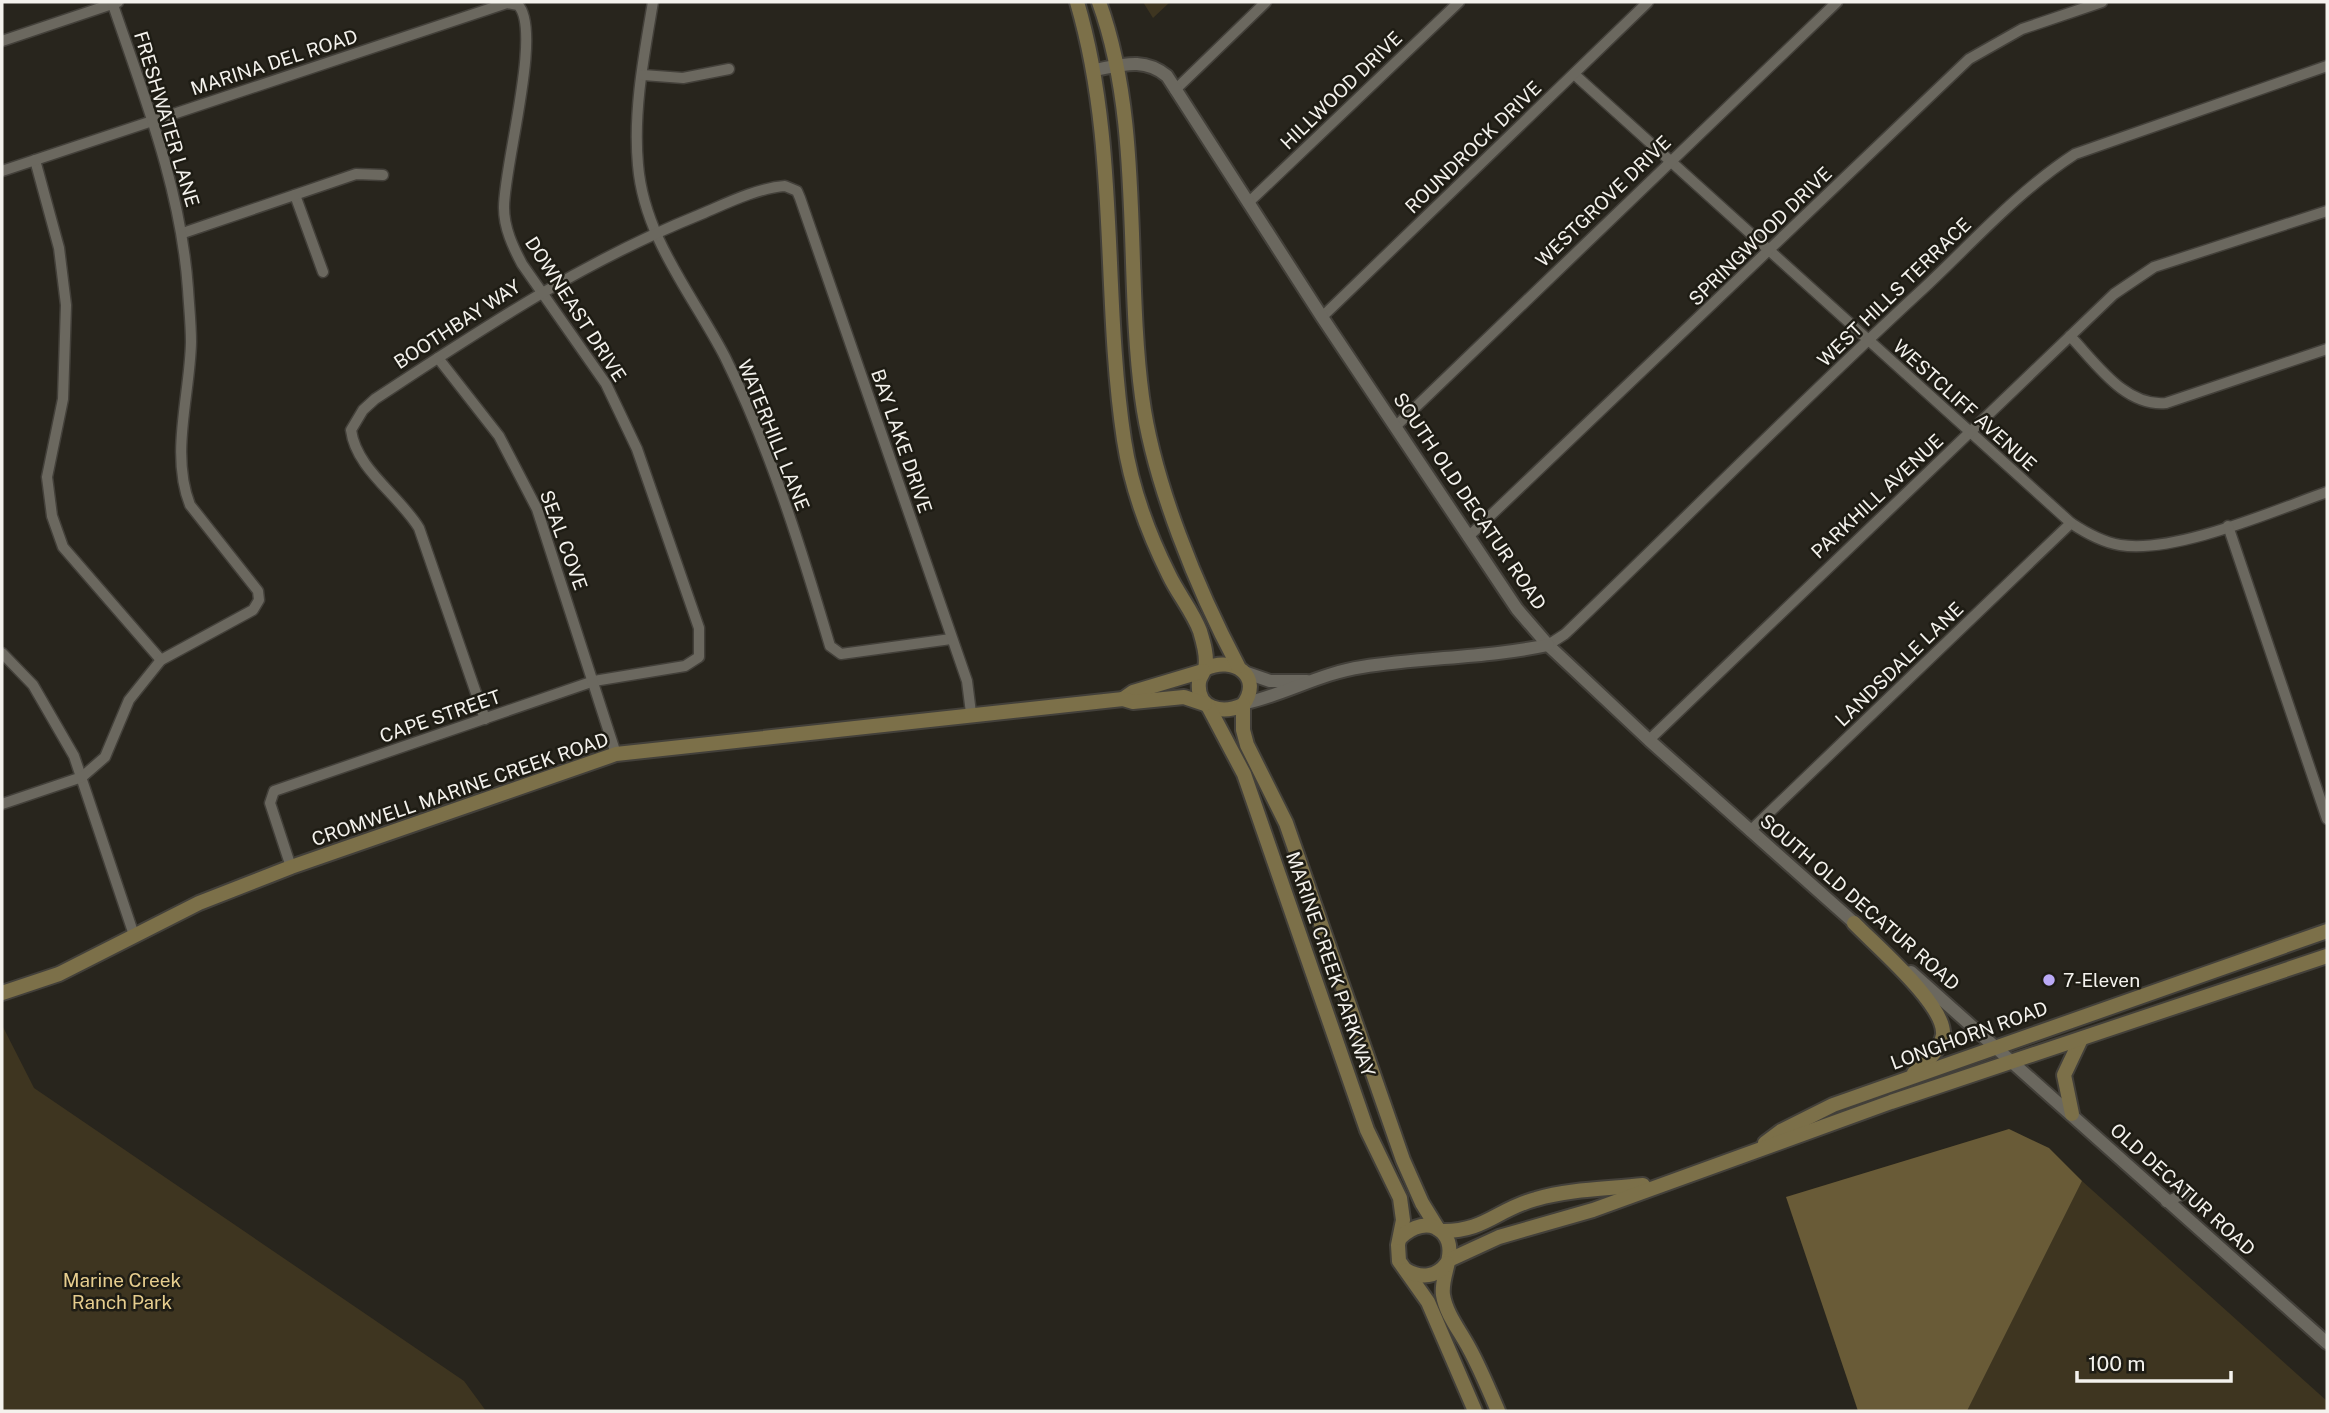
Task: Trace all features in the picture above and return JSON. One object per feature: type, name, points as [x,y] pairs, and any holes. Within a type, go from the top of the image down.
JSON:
[{"type":"main road","points":[[1077,2],[1095,70],[1103,122],[1108,250],[1119,401],[1128,463],[1144,517],[1169,576],[1199,628],[1204,670],[1199,687],[1207,705],[1228,711],[1244,704],[1249,690],[1241,669],[1209,612],[1156,460],[1142,399],[1130,200],[1116,66],[1099,2]]},
{"type":"main road","points":[[1119,401],[1142,399]]},
{"type":"main road","points":[[1204,670],[1219,664],[1241,669]]},
{"type":"main road","name":"CROMWELL MARINE CREEK ROAD","points":[[1123,699],[1133,692],[1204,670]]},
{"type":"main road","name":"CROMWELL MARINE CREEK ROAD","points":[[2,993],[43,979],[199,902],[291,867],[616,754],[971,713],[1123,699],[1133,702],[1184,697],[1207,705]]},
{"type":"main road","name":"MARINE CREEK PARKWAY","points":[[1244,704],[1243,730],[1247,744],[1286,823],[1403,1160],[1420,1199],[1439,1230]]},
{"type":"main road","name":"MARINE CREEK PARKWAY","points":[[1207,705],[1244,774],[1367,1130],[1400,1198],[1404,1220],[1400,1238]]},
{"type":"main road","points":[[1854,923],[1939,1015],[1943,1036],[1936,1052],[1909,1077]]},
{"type":"main road","name":"LONGHORN ROAD","points":[[1752,1153],[1781,1131],[1833,1105],[2327,931]]},
{"type":"main road","points":[[2277,948],[2284,970]]},
{"type":"main road","name":"LONGHORN ROAD","points":[[1448,1261],[1499,1237],[1593,1210],[2013,1062],[2327,956]]},
{"type":"main road","points":[[2073,1114],[2064,1075],[2081,1039]]},
{"type":"main road","name":"LONGHORN ROAD","points":[[1439,1230],[1475,1228],[1537,1198],[1665,1183]]},
{"type":"main road","points":[[1475,1411],[1428,1302],[1397,1254],[1400,1238],[1418,1226],[1439,1230],[1449,1243],[1443,1283],[1445,1303],[1499,1411]]},
{"type":"main road","points":[[1406,1270],[1419,1276],[1429,1275],[1440,1271],[1448,1261]]},
{"type":"street","points":[[2,41],[114,2]]},
{"type":"street","name":"FRESHWATER LANE","points":[[114,2],[172,183],[183,233],[191,341],[181,460],[184,490],[190,505],[258,591],[259,600],[253,610],[161,660]]},
{"type":"street","name":"WATERHILL LANE","points":[[653,2],[637,115],[638,166],[656,232],[677,276],[724,355],[751,415],[833,650],[841,654],[951,639]]},
{"type":"street","points":[[1175,90],[1266,2]]},
{"type":"street","name":"HILLWOOD DRIVE","points":[[1248,203],[1459,2]]},
{"type":"street","name":"ROUNDROCK DRIVE","points":[[1322,317],[1648,2]]},
{"type":"street","name":"WESTGROVE DRIVE","points":[[1395,427],[1837,2]]},
{"type":"street","name":"SPRINGWOOD DRIVE","points":[[1468,537],[1969,59],[2022,29],[2102,2]]},
{"type":"street","name":"MARINA DEL ROAD","points":[[2,171],[507,3],[518,5]]},
{"type":"street","name":"DOWNEAST DRIVE","points":[[518,5],[526,23],[524,72],[504,209],[512,246],[606,384],[637,449],[699,628],[696,661]]},
{"type":"street","name":"SOUTH OLD DECATUR ROAD","points":[[1095,70],[1150,64],[1167,76],[1468,537],[1517,609],[1548,645],[1750,831],[2013,1062]]},
{"type":"street","name":"WEST HILLS TERRACE","points":[[1548,645],[1574,625],[1866,340],[2022,193],[2074,154],[2327,66]]},
{"type":"street","points":[[643,75],[683,78],[729,69]]},
{"type":"street","name":"WESTCLIFF AVENUE","points":[[1574,74],[2071,523],[2104,541],[2154,547],[2228,526],[2327,492]]},
{"type":"street","points":[[2,804],[82,777],[105,757],[129,700],[161,660],[63,547],[52,516],[47,477],[63,399],[66,305],[59,248],[35,160]]},
{"type":"street","points":[[183,233],[356,174],[383,175]]},
{"type":"street","name":"BOOTHBAY WAY","points":[[485,719],[419,528],[409,512],[356,450],[351,430],[363,410],[375,399],[542,290],[656,232],[732,202],[779,186],[789,186]]},
{"type":"street","name":"BAY LAKE DRIVE","points":[[789,186],[797,191],[800,198],[967,681],[971,713]]},
{"type":"street","points":[[295,195],[323,272]]},
{"type":"street","name":"PARKHILL AVENUE","points":[[1649,740],[2113,294],[2154,267],[2327,211]]},
{"type":"street","points":[[2070,336],[2116,384],[2140,401],[2152,404],[2166,402],[2327,349]]},
{"type":"street","name":"SEAL COVE","points":[[438,358],[499,436],[521,473],[537,509],[616,754]]},
{"type":"street","name":"LANDSDALE LANE","points":[[1750,831],[2071,523]]},
{"type":"street","points":[[2228,526],[2327,819]]},
{"type":"street","points":[[1244,704],[1307,681],[1360,667],[1517,652],[1548,645]]},
{"type":"street","points":[[2,653],[33,685],[74,756],[134,935]]},
{"type":"street","name":"CAPE STREET","points":[[291,867],[270,803],[274,791],[594,681],[685,666],[696,661]]},
{"type":"street","points":[[1241,669],[1269,681],[1307,681]]},
{"type":"street","name":"OLD DECATUR ROAD","points":[[2013,1062],[2073,1114],[2166,1202],[2327,1343]]},
{"type":"street","points":[[2166,1202],[2189,1192]]},
{"type":"green space","points":[[1143,2],[1170,2],[1153,18]]},
{"type":"green space","name":"Marine Creek Ranch Park","points":[[2,1025],[34,1088],[464,1381],[486,1411],[2,1411]]},
{"type":"green space","points":[[2082,1181],[2327,1401],[2327,1411],[1967,1411]]},
{"type":"shaded area","points":[[2009,1129],[2049,1148],[2082,1181],[1967,1411],[1858,1411],[1786,1197]]},
{"type":"place","name":"7-Eleven","points":[[2049,980]]}]
